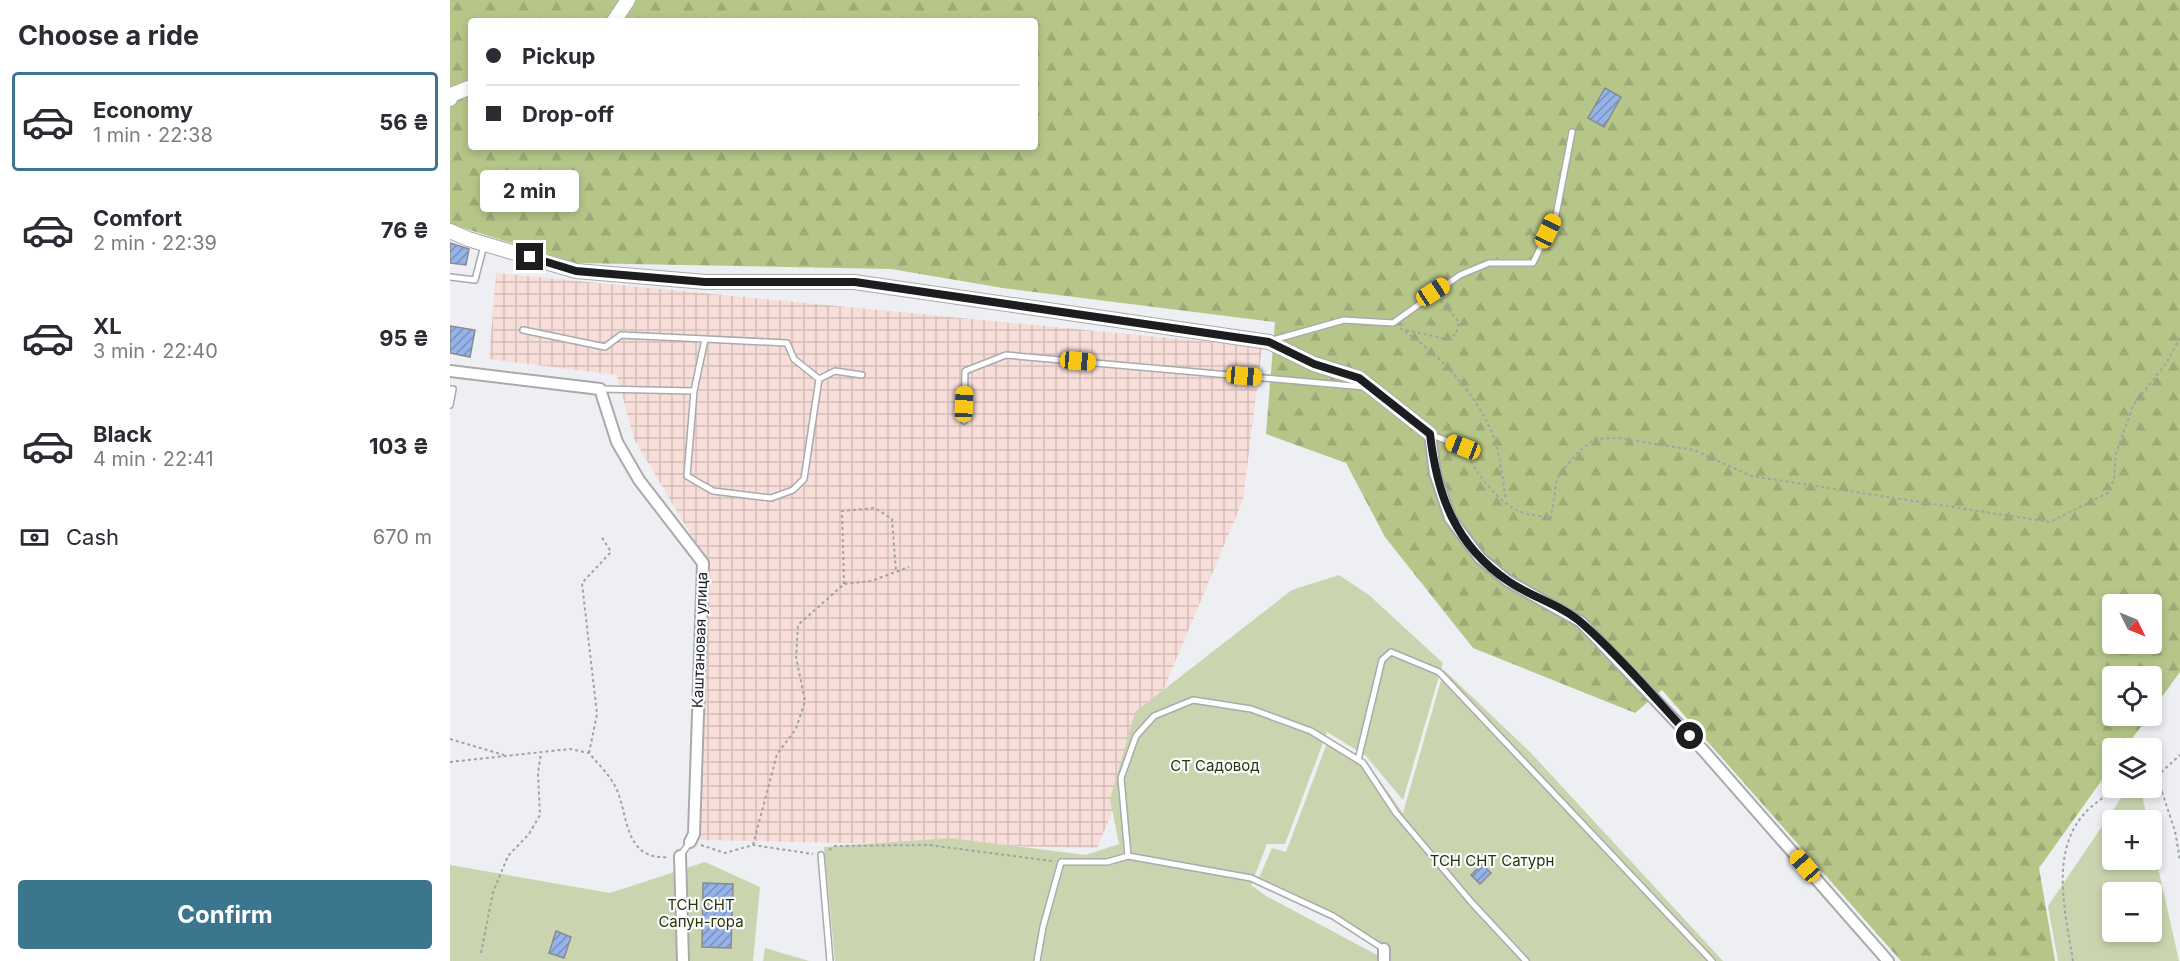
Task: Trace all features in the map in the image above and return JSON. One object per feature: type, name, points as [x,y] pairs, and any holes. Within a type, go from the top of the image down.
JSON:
[{"type":"street","points":[[617,18],[628,0]]},
{"type":"street","points":[[450,96],[468,88]]},
{"type":"street","points":[[450,231],[484,244],[576,271],[705,282],[855,282],[1269,342],[1314,364],[1359,378],[1430,434],[1435,473],[1450,518],[1480,558],[1508,581],[1581,622],[1703,750],[1888,961]]},
{"type":"street","points":[[450,371],[600,389]]},
{"type":"street","name":"Каштановая улица","points":[[600,389],[617,442],[639,480],[702,562],[694,834],[690,842]]},
{"type":"street","points":[[680,856],[682,961]]},
{"type":"street","points":[[1384,949],[1384,961]]},
{"type":"lane","points":[[1269,342],[1344,320],[1393,323],[1433,292],[1460,275],[1490,263],[1533,263],[1556,215],[1572,132]]},
{"type":"lane","points":[[450,277],[475,280],[484,244]]},
{"type":"lane","points":[[523,330],[604,347],[621,335],[787,343],[794,359],[819,380]]},
{"type":"lane","points":[[705,339],[694,391],[687,476],[713,491],[771,498],[793,490],[804,479],[819,380]]},
{"type":"lane","points":[[964,421],[965,371],[1006,355],[1374,388]]},
{"type":"lane","points":[[819,380],[835,371],[862,375]]},
{"type":"lane","points":[[450,389],[453,389],[450,405]]},
{"type":"lane","points":[[600,389],[694,391]]},
{"type":"lane","points":[[1430,434],[1463,447]]},
{"type":"lane","points":[[1358,760],[1382,660],[1391,652],[1439,672],[1712,961]]},
{"type":"lane","points":[[1128,856],[1121,778],[1136,735],[1154,716],[1194,700],[1251,709],[1311,731],[1363,763],[1396,813],[1472,903],[1526,961]]},
{"type":"lane","name":"Каштановая улица","points":[[680,856],[690,842]]},
{"type":"lane","points":[[821,855],[830,961]]},
{"type":"lane","points":[[1037,961],[1043,927],[1061,862],[1107,862],[1128,856],[1251,878],[1333,916],[1384,949]]},
{"type":"path","points":[[1403,330],[1446,339],[1456,333],[1459,322],[1433,292]]},
{"type":"path","points":[[1393,323],[1437,356],[1466,388],[1490,429],[1500,462],[1506,501]]},
{"type":"path","points":[[1463,447],[1476,474],[1518,511],[1551,518],[1557,478],[1571,460],[1595,439],[1618,438],[1694,450],[1751,476],[2050,522],[2108,493],[2114,479],[2116,453],[2133,406],[2167,362],[2180,339]]},
{"type":"path","points":[[844,584],[842,511],[875,508],[892,519],[896,572]]},
{"type":"path","points":[[589,753],[597,714],[582,583],[611,552],[601,536]]},
{"type":"path","points":[[753,845],[777,754],[796,729],[805,701],[796,657],[798,625],[844,584],[871,581],[909,567]]},
{"type":"path","points":[[450,739],[507,755]]},
{"type":"path","points":[[450,762],[570,749],[589,753],[616,787],[625,827],[639,847],[656,858],[680,856]]},
{"type":"path","points":[[481,953],[497,883],[508,856],[529,834],[540,815],[538,773],[541,753]]},
{"type":"path","points":[[2162,772],[2180,755]]},
{"type":"path","points":[[2162,792],[2175,831],[2180,861]]},
{"type":"path","points":[[2073,961],[2063,900],[2064,848],[2084,811],[2104,798]]},
{"type":"path","points":[[690,842],[725,853],[753,845],[821,855],[835,846],[929,845],[1061,862]]},
{"type":"shaded area","points":[[496,273],[1262,347],[1243,500],[1097,848],[699,840],[709,565],[634,439],[617,375],[489,359]]},
{"type":"green space","points":[[450,0],[2180,0],[2180,672],[2162,697],[2162,666],[2102,666],[2102,726],[2142,726],[2132,738],[2102,738],[2102,780],[2039,868],[2055,961],[1901,961],[1662,690],[1635,713],[1473,648],[1385,537],[1346,463],[1266,434],[1275,322],[1003,288],[891,269],[576,263],[450,224]]},
{"type":"green space","name":"СТ Садовод","points":[[1339,575],[1369,595],[1443,663],[1403,800],[1366,756],[1327,732],[1285,844],[1267,844],[1251,885],[1266,896],[1379,956],[1378,961],[835,961],[824,847],[950,838],[1086,855],[1119,844],[1110,799],[1135,712],[1292,590]]},
{"type":"green space","name":"ТСН СНТ Сатурн","points":[[1444,670],[1531,753],[1723,961],[1386,961],[1378,942],[1317,906],[1259,878],[1272,848],[1286,852],[1329,738],[1368,764],[1403,813]]},
{"type":"green space","points":[[2121,798],[2142,798],[2146,810],[2113,810]]},
{"type":"green space","points":[[2102,826],[2102,870],[2159,870],[2161,882],[2102,882],[2102,942],[2162,942],[2162,885],[2179,961],[2058,961],[2048,906]]},
{"type":"green space","name":"ТСН СНТ Сапун-гора","points":[[705,862],[760,887],[753,961],[450,961],[450,865],[610,893]]},
{"type":"green space","points":[[765,948],[809,961],[763,961]]},
{"type":"building","points":[[1605,88],[1621,97],[1604,127],[1588,118]]},
{"type":"building","points":[[450,243],[469,249],[466,265],[450,263]]},
{"type":"building","points":[[450,326],[475,330],[470,357],[450,353]]},
{"type":"building","points":[[1482,864],[1491,873],[1480,884],[1471,875]]},
{"type":"building","points":[[703,883],[733,884],[731,948],[702,947]]},
{"type":"building","points":[[556,931],[571,937],[564,958],[549,953]]},
{"type":"route","points":[[530,257],[576,271],[705,282],[855,282],[1269,342],[1314,364],[1359,378],[1430,434],[1435,473],[1450,518],[1480,558],[1508,581],[1581,622],[1690,736]]}]
